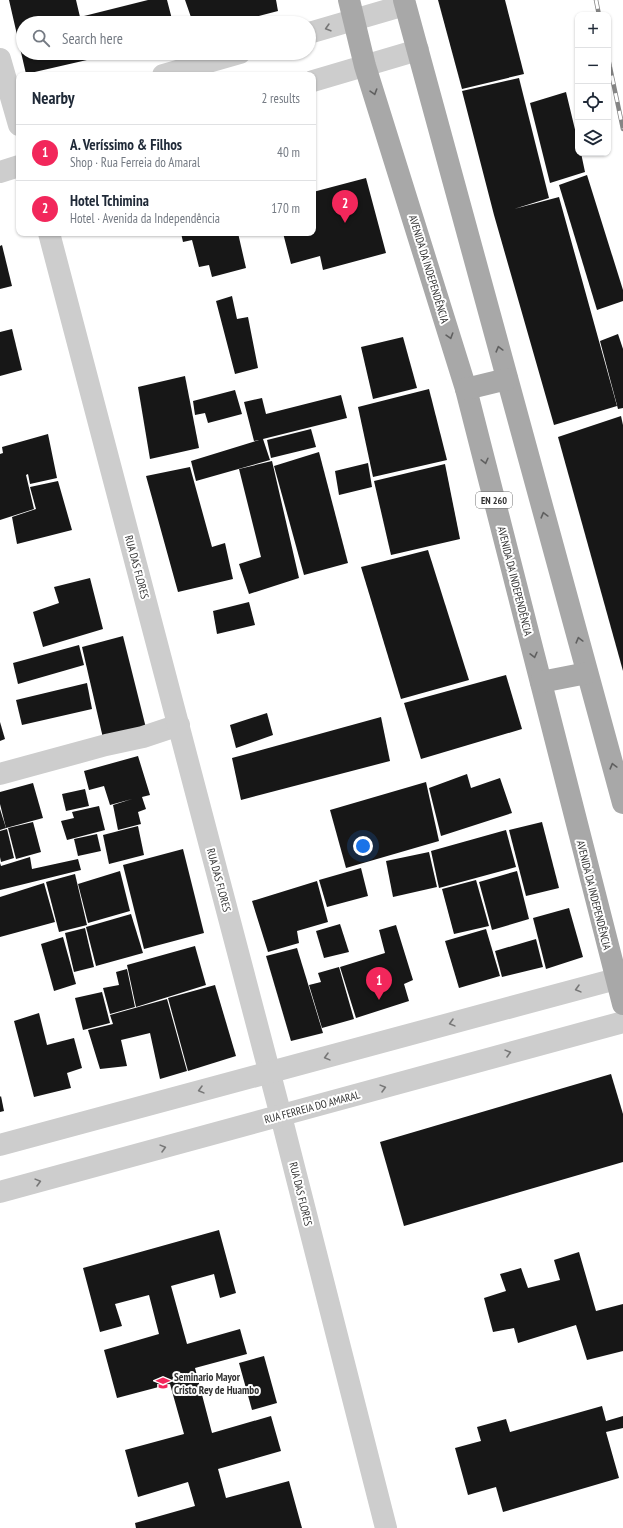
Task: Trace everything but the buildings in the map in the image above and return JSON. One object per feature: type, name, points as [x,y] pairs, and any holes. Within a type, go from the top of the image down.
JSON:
[{"type":"main road","points":[[405,3],[623,803]]},
{"type":"main road","name":"AVENIDA DA INDEPENDÊNCIA","points":[[352,10],[366,66],[466,388],[541,682],[619,978],[623,1004]]},
{"type":"main road","points":[[466,388],[507,379]]},
{"type":"main road","points":[[541,682],[588,673]]},
{"type":"street","points":[[316,29],[352,10],[405,3]]},
{"type":"street","points":[[316,80],[418,50]]},
{"type":"street","points":[[0,59],[14,120]]},
{"type":"street","points":[[174,72],[216,60]]},
{"type":"street","points":[[0,172],[16,167]]},
{"type":"street","name":"RUA DAS FLORES","points":[[50,236],[281,1116],[386,1528]]},
{"type":"street","points":[[0,774],[99,747],[143,737],[179,725]]},
{"type":"street","points":[[0,1145],[619,978]]},
{"type":"street","name":"RUA FERREIA DO AMARAL","points":[[0,1192],[623,1022]]},
{"type":"railway","points":[[596,0],[598,12]]},
{"type":"railway","points":[[611,72],[623,129]]},
{"type":"place","name":"Hotel Tchimina","points":[[345,223]]},
{"type":"place","name":"A. Veríssimo & Filhos","points":[[379,1000]]},
{"type":"place","name":"Seminario Mayor Cristo Rey de Huambo","points":[[163,1383]]}]
